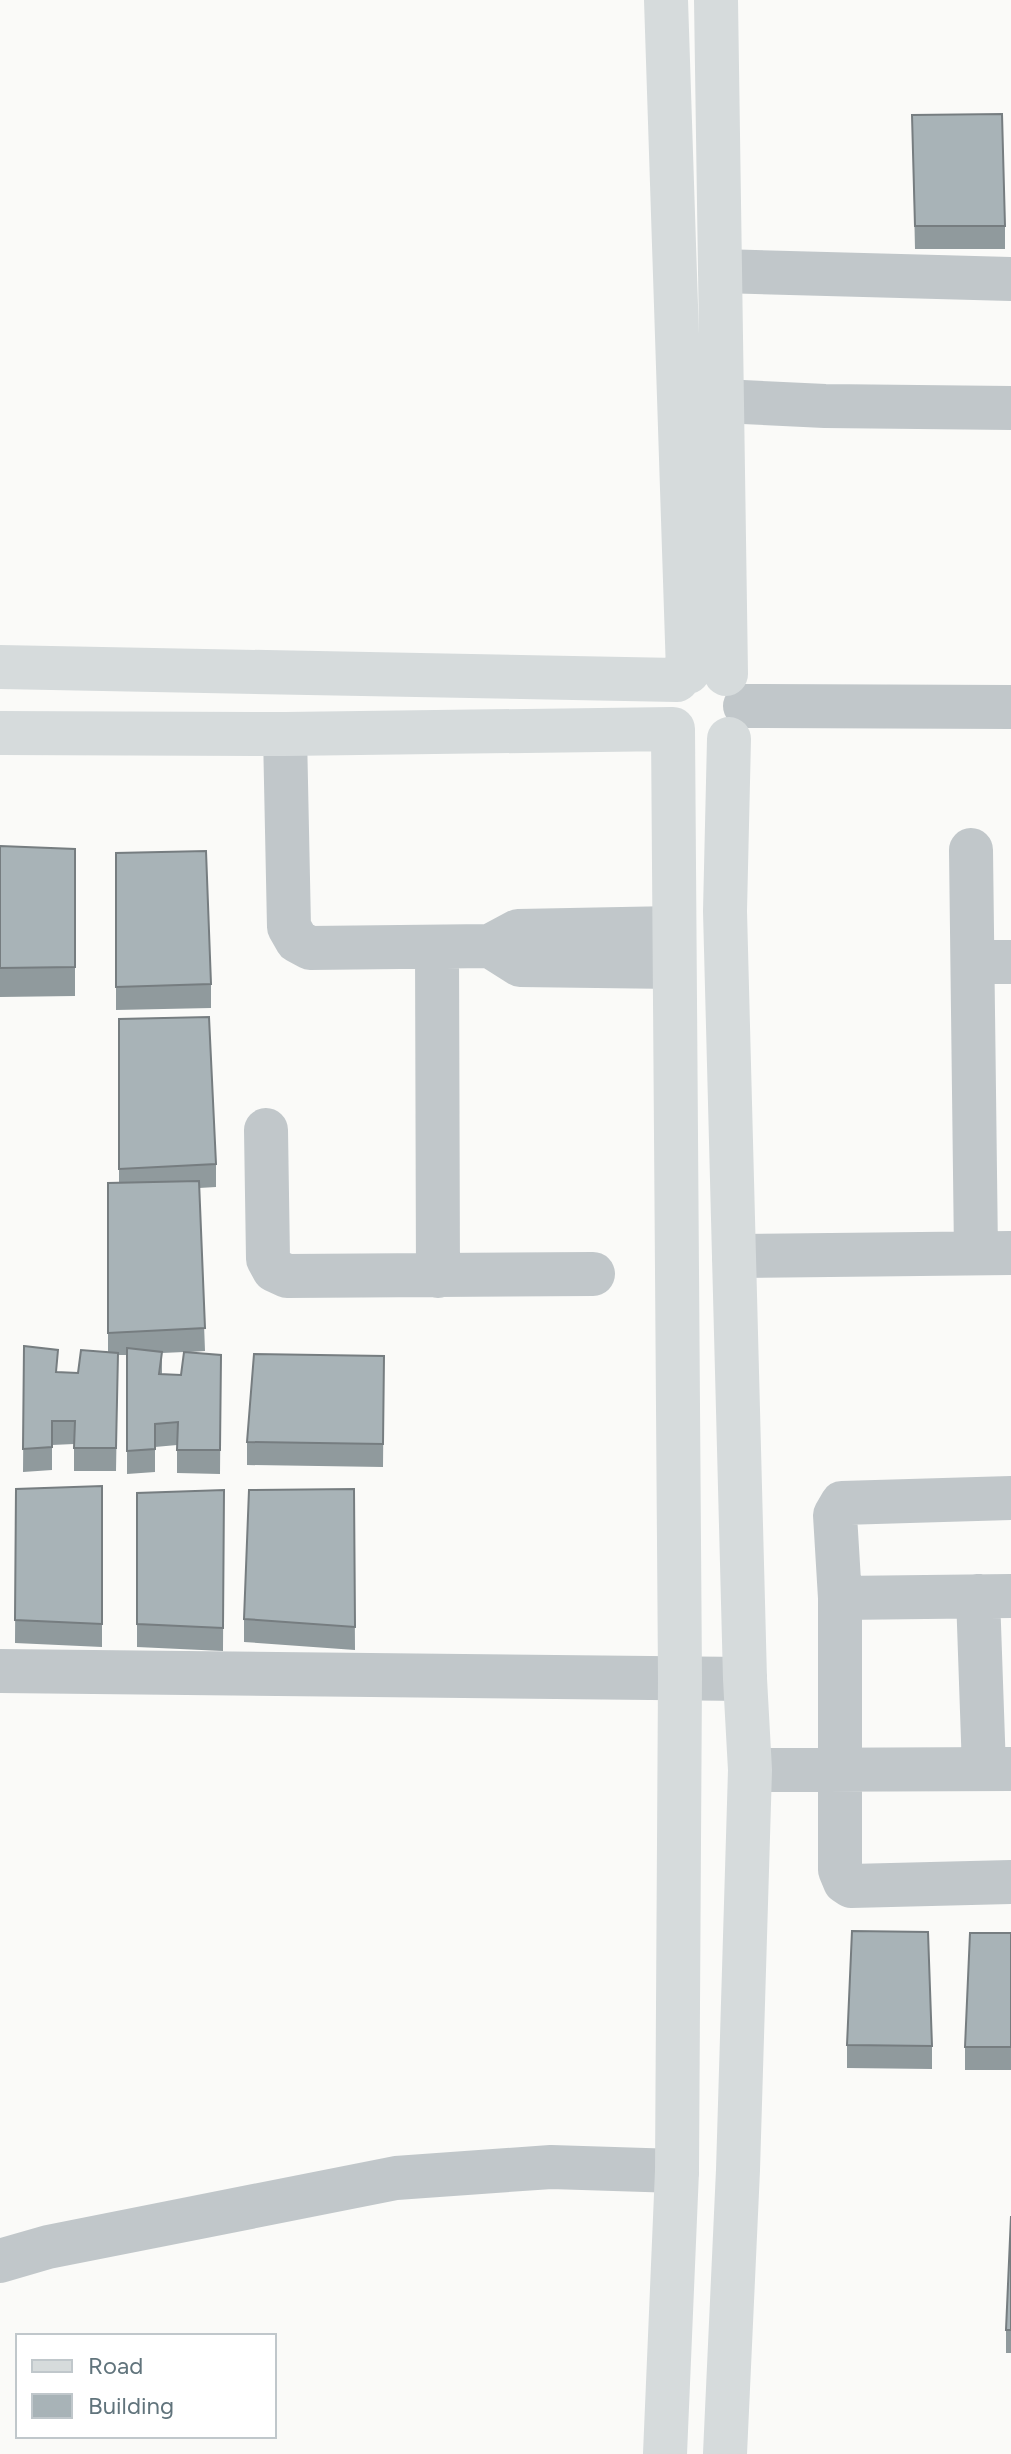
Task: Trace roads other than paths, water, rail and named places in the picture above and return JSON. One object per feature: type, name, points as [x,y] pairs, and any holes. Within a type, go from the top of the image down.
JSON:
[{"type":"street","points":[[666,0],[717,744],[705,746],[681,738],[667,717],[666,703],[713,694]]},
{"type":"street","points":[[716,0],[722,401],[713,694],[725,911],[750,1770],[725,2454]]},
{"type":"street","points":[[720,271],[1011,279]]},
{"type":"street","points":[[722,401],[825,406],[1011,408]]},
{"type":"street","points":[[0,667],[1011,707]]},
{"type":"street","points":[[0,733],[285,734],[673,729]]},
{"type":"street","points":[[665,2454],[677,2171],[680,1678],[673,729]]},
{"type":"street","points":[[285,734],[289,927],[297,941],[310,948],[490,946],[520,965],[674,947]]},
{"type":"street","points":[[734,1256],[994,1253],[992,962],[971,850]]},
{"type":"street","points":[[437,947],[438,1276]]},
{"type":"street","points":[[266,1130],[268,1259],[274,1270],[287,1276],[593,1274]]},
{"type":"street","points":[[1011,1498],[842,1503],[835,1515],[840,1598],[840,1870],[845,1882],[851,1886],[1011,1882]]},
{"type":"street","points":[[750,1770],[997,1769],[994,1596],[840,1598]]},
{"type":"street","points":[[0,1671],[745,1679]]},
{"type":"street","points":[[0,2261],[48,2247],[396,2178],[551,2167],[677,2171]]}]
